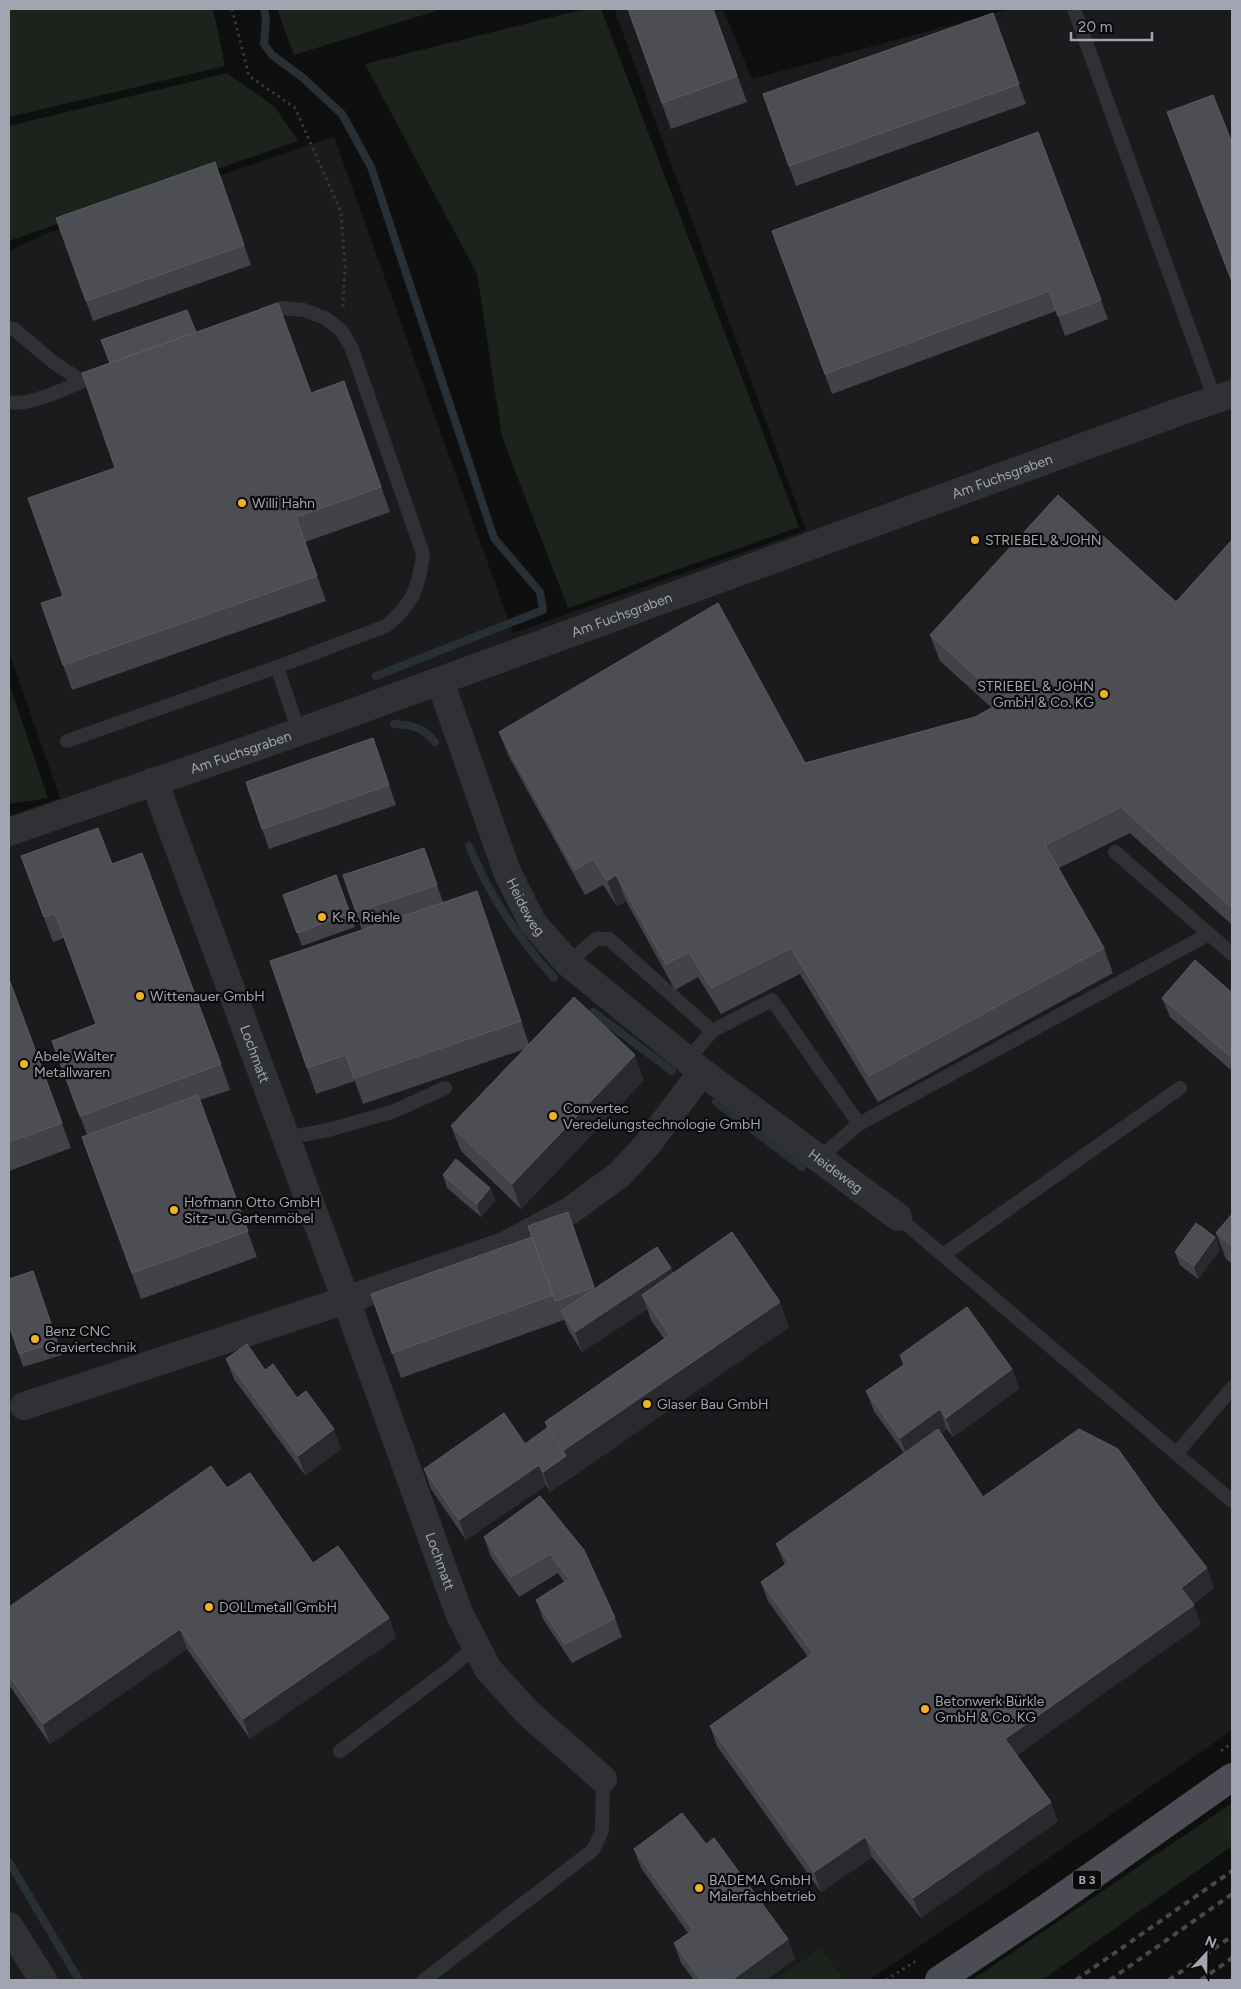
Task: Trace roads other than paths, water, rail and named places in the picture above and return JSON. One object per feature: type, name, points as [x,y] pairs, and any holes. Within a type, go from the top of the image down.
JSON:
[{"type":"main road","name":"B 3","points":[[940,1980],[1045,1909],[1232,1776]]},
{"type":"street","name":"Am Fuchsgraben","points":[[9,832],[300,732],[1224,397]]},
{"type":"street","name":"Heideweg","points":[[440,681],[507,872],[532,922],[568,963],[696,1066],[898,1217]]},
{"type":"street","name":"Lochmatt","points":[[154,781],[346,1300],[459,1613],[488,1669],[528,1713],[603,1779]]},
{"type":"street","points":[[16,1405],[346,1300],[504,1246],[571,1210],[619,1175],[647,1145],[696,1066]]},
{"type":"street","points":[[9,1926],[43,1980]]},
{"type":"lane","points":[[1074,9],[1224,397]]},
{"type":"lane","points":[[67,741],[277,667],[386,626],[400,614],[413,597],[420,577],[423,554],[352,349],[341,330],[325,318],[304,310],[280,308],[253,318]]},
{"type":"lane","points":[[9,328],[14,329],[53,362],[82,381]]},
{"type":"lane","points":[[9,402],[14,404],[40,399],[118,368]]},
{"type":"lane","points":[[277,667],[300,732]]},
{"type":"lane","points":[[1115,852],[1232,954]]},
{"type":"lane","points":[[819,1158],[859,1124],[1209,934]]},
{"type":"lane","points":[[568,963],[596,939],[608,939],[712,1031]]},
{"type":"lane","points":[[696,1066],[712,1031],[772,1000],[859,1124]]},
{"type":"lane","points":[[286,1138],[328,1130],[392,1112],[445,1088]]},
{"type":"lane","points":[[943,1255],[1180,1088]]},
{"type":"lane","points":[[898,1217],[1232,1501]]},
{"type":"lane","points":[[1176,1454],[1232,1388]]},
{"type":"lane","points":[[340,1751],[448,1670],[476,1646]]},
{"type":"lane","points":[[424,1980],[593,1850],[602,1831],[603,1779]]},
{"type":"waterway","points":[[264,9],[266,21],[264,44],[272,55],[302,77],[342,114],[371,167],[494,538],[540,592],[543,610],[376,676]]},
{"type":"waterway","points":[[394,724],[417,728],[426,733],[435,742]]},
{"type":"waterway","points":[[469,846],[486,883],[516,931],[554,978]]},
{"type":"waterway","points":[[593,1012],[672,1071]]},
{"type":"waterway","points":[[716,1102],[802,1167]]},
{"type":"waterway","points":[[9,1862],[79,1980]]},
{"type":"railway","points":[[1076,1980],[1232,1871]]},
{"type":"railway","points":[[1110,1980],[1232,1894]]},
{"type":"railway","points":[[1169,1980],[1232,1936]]},
{"type":"railway","points":[[1201,1980],[1232,1958]]},
{"type":"place","name":"Willi Hahn","points":[[242,503]]},
{"type":"place","name":"STRIEBEL & JOHN","points":[[975,540]]},
{"type":"place","name":"STRIEBEL & JOHN GmbH & Co. KG","points":[[1104,694]]},
{"type":"place","name":"K. R. Riehle","points":[[322,917]]},
{"type":"place","name":"Wittenauer GmbH","points":[[140,996]]},
{"type":"place","name":"Abele Walter Metallwaren","points":[[24,1064]]},
{"type":"place","name":"Convertec Veredelungstechnologie GmbH","points":[[553,1116]]},
{"type":"place","name":"Hofmann Otto GmbH Sitz- u. Gartenmöbel","points":[[174,1210]]},
{"type":"place","name":"Benz CNC Graviertechnik","points":[[35,1339]]},
{"type":"place","name":"Glaser Bau GmbH","points":[[647,1404]]},
{"type":"place","name":"DOLLmetall GmbH","points":[[209,1607]]},
{"type":"place","name":"Betonwerk Bürkle GmbH & Co. KG","points":[[925,1709]]},
{"type":"place","name":"BADEMA GmbH Malerfachbetrieb","points":[[699,1888]]}]
